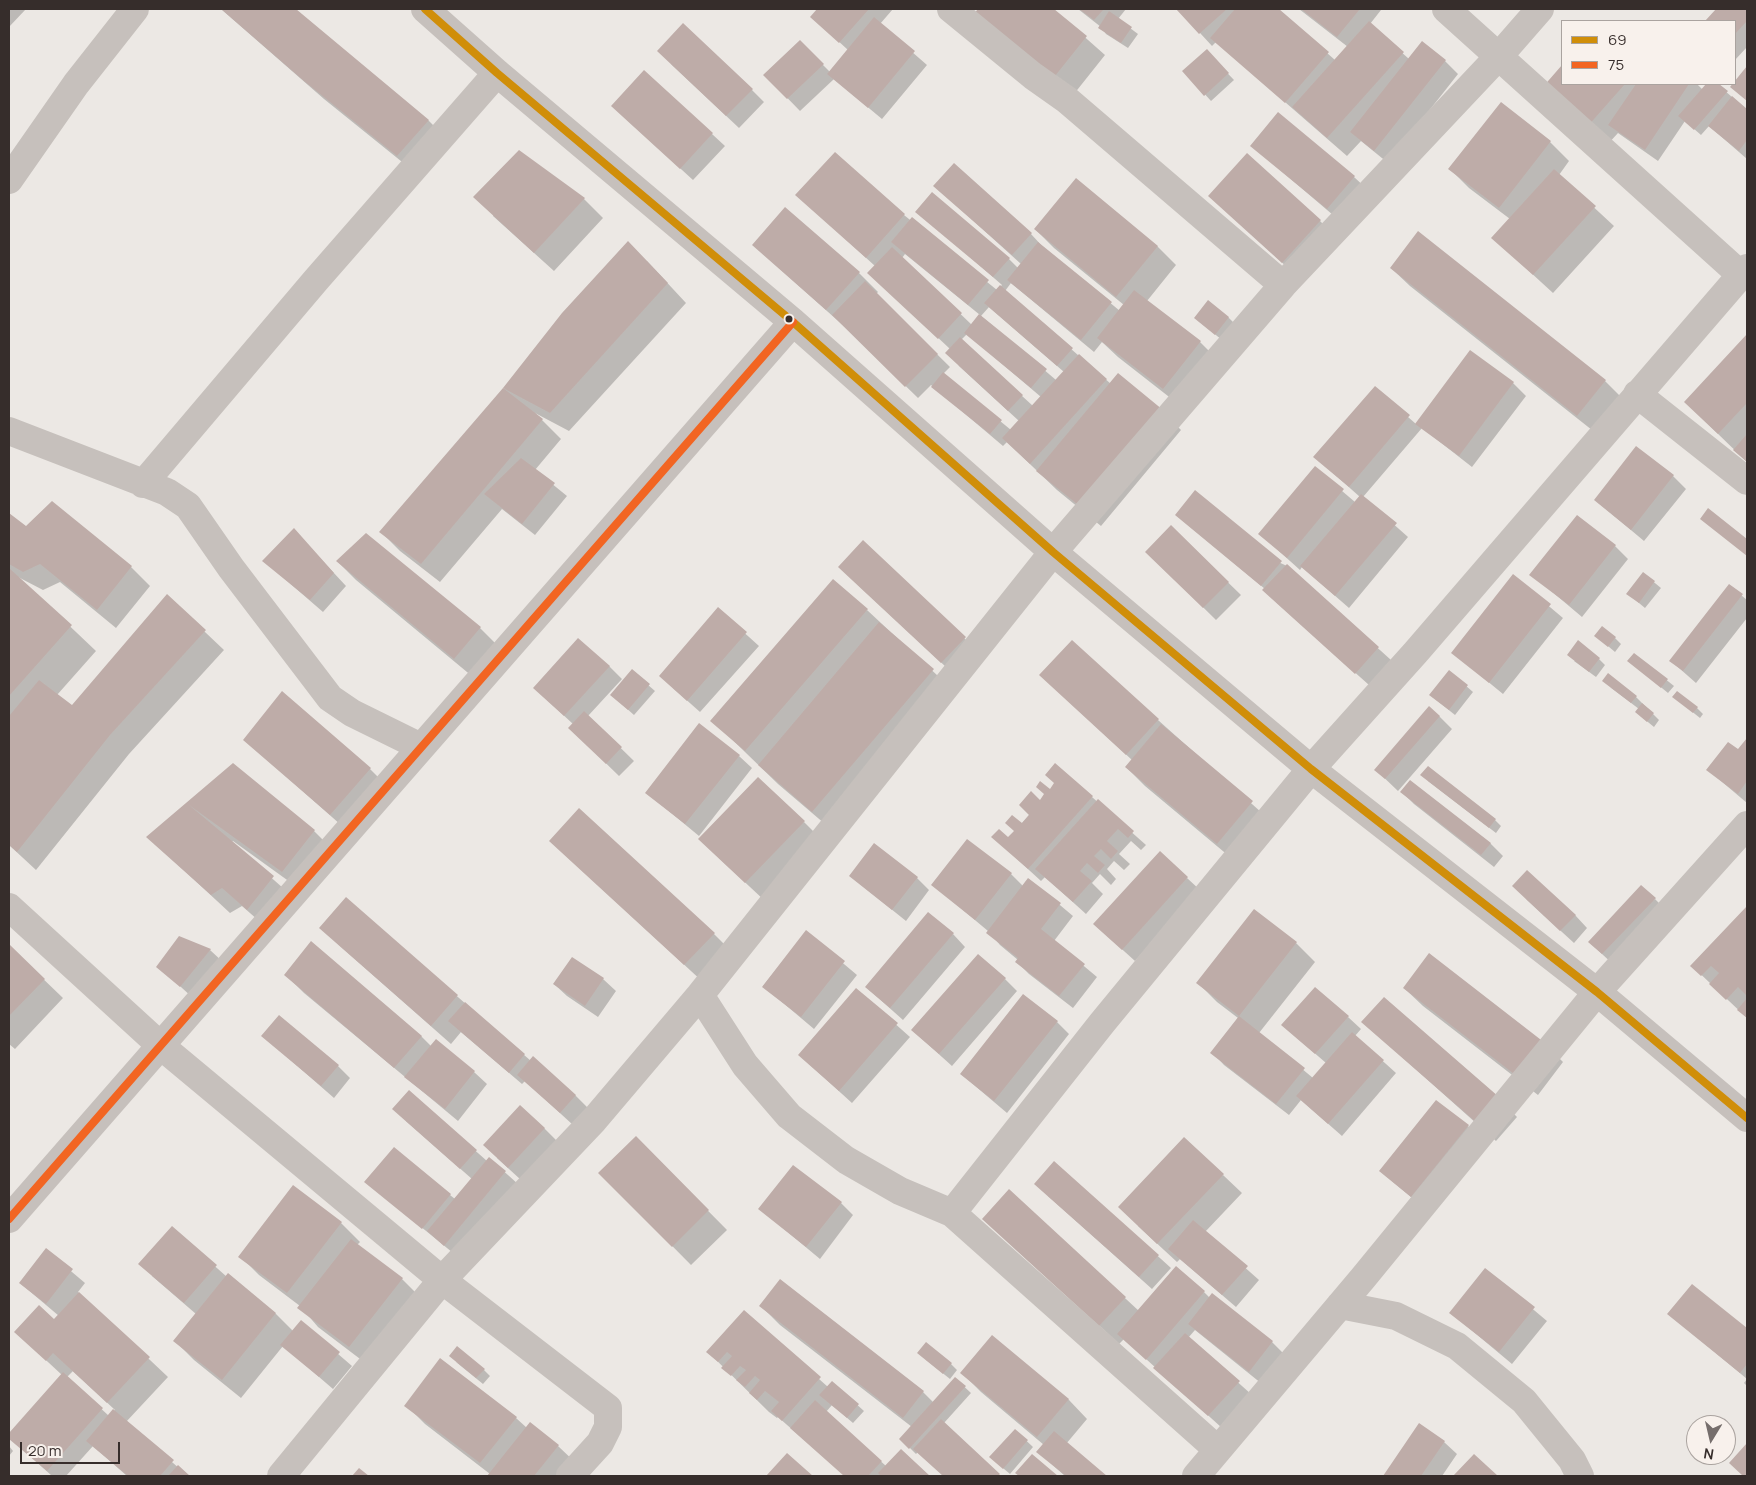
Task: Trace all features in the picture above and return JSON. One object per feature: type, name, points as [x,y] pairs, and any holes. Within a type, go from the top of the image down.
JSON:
[{"type":"street","points":[[9,180],[76,84],[135,9]]},
{"type":"street","points":[[425,9],[497,73],[792,322],[1053,552],[1311,769],[1597,992],[1747,1118]]},
{"type":"street","points":[[951,9],[1033,76],[1067,100],[1283,285]]},
{"type":"street","points":[[952,1213],[1102,1023],[1311,769],[1416,652],[1744,272],[1446,9]]},
{"type":"street","points":[[281,1476],[442,1280],[594,1120],[700,995],[1053,552],[1283,285],[1499,56],[1540,9]]},
{"type":"street","points":[[142,484],[316,280],[497,73]]},
{"type":"street","points":[[9,1219],[792,322]]},
{"type":"street","points":[[1637,394],[1747,481]]},
{"type":"street","points":[[9,431],[142,484],[167,492],[188,506],[230,568],[330,698],[352,714],[421,747]]},
{"type":"street","points":[[1196,1476],[1340,1306],[1597,992],[1747,825]]},
{"type":"street","points":[[9,907],[161,1046],[442,1280],[608,1408],[608,1427],[600,1443],[570,1476]]},
{"type":"street","points":[[700,995],[745,1066],[789,1116],[846,1160],[900,1190],[952,1213],[1218,1450]]},
{"type":"street","points":[[1340,1306],[1396,1316],[1457,1346],[1524,1402],[1572,1460],[1580,1476]]},
{"type":"building","points":[[221,9],[296,9],[429,120],[397,156],[304,81]]},
{"type":"building","points":[[817,9],[869,9],[839,43],[810,17]]},
{"type":"building","points":[[978,9],[1054,9],[1087,36],[1051,81],[971,17]]},
{"type":"building","points":[[1079,9],[1104,9],[1094,20]]},
{"type":"building","points":[[1176,9],[1227,9],[1199,34]]},
{"type":"building","points":[[1235,9],[1279,9],[1329,52],[1285,103],[1210,38]]},
{"type":"building","points":[[1301,9],[1360,9],[1337,37]]},
{"type":"building","points":[[1716,9],[1747,9],[1747,21],[1736,33],[1736,20],[1706,20]]},
{"type":"building","points":[[1109,11],[1132,27],[1121,43],[1098,28]]},
{"type":"building","points":[[874,17],[915,51],[868,108],[827,74]]},
{"type":"building","points":[[1369,21],[1404,52],[1327,138],[1292,107]]},
{"type":"building","points":[[683,23],[753,89],[726,116],[657,51]]},
{"type":"building","points":[[800,40],[824,64],[787,99],[763,75]]},
{"type":"building","points":[[1422,41],[1446,60],[1374,151],[1350,132]]},
{"type":"building","points":[[1207,49],[1229,73],[1204,96],[1182,71]]},
{"type":"building","points":[[1561,66],[1561,85],[1624,85],[1587,127],[1542,88]]},
{"type":"building","points":[[1747,66],[1747,101],[1730,87],[1736,85],[1736,80]]},
{"type":"building","points":[[644,70],[713,133],[680,169],[611,106]]},
{"type":"building","points":[[1635,85],[1688,85],[1645,150],[1608,125]]},
{"type":"building","points":[[1705,85],[1720,85],[1728,91],[1694,130],[1678,116]]},
{"type":"building","points":[[1732,96],[1747,109],[1747,140],[1739,151],[1708,126]]},
{"type":"building","points":[[1501,102],[1551,141],[1499,208],[1448,169]]},
{"type":"building","points":[[1278,112],[1355,176],[1327,209],[1250,146]]},
{"type":"building","points":[[519,150],[585,198],[534,253],[473,197]]},
{"type":"building","points":[[835,152],[905,214],[866,258],[795,195]]},
{"type":"building","points":[[1247,153],[1321,220],[1282,263],[1208,196]]},
{"type":"building","points":[[954,163],[1032,233],[1012,255],[933,186]]},
{"type":"building","points":[[1554,169],[1596,206],[1533,275],[1491,238]]},
{"type":"building","points":[[1076,178],[1158,246],[1116,297],[1034,229]]},
{"type":"building","points":[[932,192],[1010,258],[993,277],[915,212]]},
{"type":"building","points":[[785,207],[860,272],[826,310],[752,245]]},
{"type":"building","points":[[912,217],[989,280],[968,305],[891,242]]},
{"type":"building","points":[[1418,231],[1606,380],[1577,416],[1390,268]]},
{"type":"building","points":[[628,241],[668,283],[550,413],[503,388],[562,313]]},
{"type":"building","points":[[1038,242],[1112,302],[1081,340],[1007,280]]},
{"type":"building","points":[[892,247],[962,313],[938,339],[867,273]]},
{"type":"building","points":[[865,281],[938,354],[905,387],[832,315]]},
{"type":"building","points":[[1000,285],[1073,348],[1057,366],[984,303]]},
{"type":"building","points":[[1134,290],[1201,341],[1163,389],[1097,338]]},
{"type":"building","points":[[1208,300],[1229,317],[1215,335],[1194,318]]},
{"type":"building","points":[[979,314],[1047,369],[1031,388],[964,333]]},
{"type":"building","points":[[1747,334],[1747,403],[1718,434],[1684,402]]},
{"type":"building","points":[[960,337],[1023,395],[1008,411],[945,353]]},
{"type":"building","points":[[1470,350],[1514,382],[1459,456],[1415,424]]},
{"type":"building","points":[[1079,354],[1107,379],[1030,464],[1002,438]]},
{"type":"building","points":[[943,372],[1002,420],[990,434],[931,387]]},
{"type":"building","points":[[1118,373],[1163,410],[1082,508],[1036,471]]},
{"type":"building","points":[[1375,386],[1410,415],[1349,487],[1313,457]]},
{"type":"building","points":[[503,388],[543,419],[421,564],[379,532]]},
{"type":"building","points":[[1747,434],[1747,462],[1733,450]]},
{"type":"building","points":[[1636,446],[1674,475],[1631,530],[1594,500]]},
{"type":"building","points":[[521,458],[555,483],[522,524],[484,494]]},
{"type":"building","points":[[1315,466],[1344,489],[1287,558],[1258,534]]},
{"type":"building","points":[[1195,490],[1282,561],[1261,586],[1175,515]]},
{"type":"building","points":[[1361,494],[1397,523],[1335,596],[1300,566]]},
{"type":"building","points":[[52,501],[132,566],[97,610],[40,564],[23,572],[9,564],[9,513],[26,526]]},
{"type":"building","points":[[1708,508],[1747,539],[1747,556],[1700,519]]},
{"type":"building","points":[[1577,515],[1616,545],[1569,605],[1529,575]]},
{"type":"building","points":[[1171,525],[1229,582],[1203,608],[1145,552]]},
{"type":"building","points":[[294,528],[334,573],[310,600],[262,561]]},
{"type":"building","points":[[366,533],[481,627],[454,659],[336,561]]},
{"type":"building","points":[[863,540],[966,637],[941,663],[838,567]]},
{"type":"building","points":[[1287,564],[1379,647],[1355,674],[1262,590]]},
{"type":"building","points":[[9,568],[72,625],[9,696]]},
{"type":"building","points":[[1643,572],[1655,581],[1639,603],[1626,594]]},
{"type":"building","points":[[1513,574],[1551,604],[1489,683],[1451,653]]},
{"type":"building","points":[[833,579],[868,609],[745,751],[710,721]]},
{"type":"building","points":[[1729,584],[1743,594],[1683,671],[1669,661]]},
{"type":"building","points":[[167,594],[206,630],[110,735],[17,852],[9,845],[9,716],[39,680],[72,705]]},
{"type":"building","points":[[718,607],[747,632],[687,701],[659,676]]},
{"type":"building","points":[[879,622],[934,669],[812,812],[758,765]]},
{"type":"building","points":[[1602,626],[1616,637],[1608,647],[1594,636]]},
{"type":"building","points":[[578,638],[610,666],[564,716],[533,688]]},
{"type":"building","points":[[1072,640],[1159,719],[1126,755],[1039,675]]},
{"type":"building","points":[[1578,640],[1600,658],[1589,672],[1567,655]]},
{"type":"building","points":[[1634,653],[1668,679],[1661,688],[1627,661]]},
{"type":"building","points":[[632,669],[650,684],[628,710],[610,695]]},
{"type":"building","points":[[1449,670],[1468,685],[1449,710],[1429,695]]},
{"type":"building","points":[[1608,673],[1637,696],[1631,703],[1602,681]]},
{"type":"building","points":[[282,691],[371,768],[330,815],[243,740]]},
{"type":"building","points":[[1677,691],[1698,707],[1693,713],[1672,697]]},
{"type":"building","points":[[1642,703],[1654,713],[1647,722],[1635,712]]},
{"type":"building","points":[[1429,706],[1440,716],[1385,779],[1374,770]]},
{"type":"building","points":[[584,711],[622,747],[606,764],[568,728]]},
{"type":"building","points":[[699,723],[740,755],[685,824],[645,793]]},
{"type":"building","points":[[1161,724],[1253,801],[1217,844],[1125,767]]},
{"type":"building","points":[[1747,738],[1747,781],[1738,794],[1706,770],[1728,742],[1738,749]]},
{"type":"building","points":[[233,763],[315,830],[282,872],[189,805],[274,876],[247,910],[222,888],[211,895],[146,837]]},
{"type":"building","points":[[1055,763],[1093,796],[1028,869],[991,837],[999,829],[1008,837],[1014,831],[1005,823],[1012,815],[1022,823],[1029,815],[1019,805],[1031,791],[1040,800],[1044,794],[1036,787],[1040,781],[1050,789],[1054,783],[1045,775]]},
{"type":"building","points":[[1428,766],[1496,819],[1489,828],[1420,775]]},
{"type":"building","points":[[758,777],[805,821],[745,883],[698,839]]},
{"type":"building","points":[[1410,780],[1491,843],[1481,855],[1400,792]]},
{"type":"building","points":[[1098,799],[1134,831],[1128,838],[1118,829],[1107,841],[1118,851],[1111,859],[1101,849],[1094,856],[1105,865],[1098,873],[1087,863],[1080,871],[1092,881],[1073,902],[1035,869]]},
{"type":"building","points":[[579,808],[715,933],[684,965],[549,841]]},
{"type":"building","points":[[967,839],[1012,873],[975,920],[931,885]]},
{"type":"building","points":[[874,843],[918,877],[892,910],[849,876]]},
{"type":"building","points":[[1160,851],[1188,877],[1122,950],[1093,924]]},
{"type":"building","points":[[1527,870],[1576,915],[1560,931],[1512,886]]},
{"type":"building","points":[[1028,878],[1061,903],[1041,929],[1085,964],[1059,996],[1015,962],[1018,958],[986,933]]},
{"type":"building","points":[[1641,885],[1656,898],[1602,954],[1588,942]]},
{"type":"building","points":[[346,897],[458,995],[431,1026],[319,928]]},
{"type":"building","points":[[1747,906],[1747,996],[1738,987],[1726,1000],[1709,984],[1719,973],[1711,966],[1701,976],[1690,966]]},
{"type":"building","points":[[1254,909],[1297,942],[1239,1016],[1196,983]]},
{"type":"building","points":[[928,912],[954,933],[890,1008],[865,987]]},
{"type":"building","points":[[806,930],[845,961],[801,1017],[762,987]]},
{"type":"building","points":[[179,936],[211,949],[180,987],[156,967]]},
{"type":"building","points":[[311,941],[422,1036],[394,1068],[284,975]]},
{"type":"building","points":[[9,944],[45,979],[9,1016]]},
{"type":"building","points":[[1429,953],[1545,1043],[1518,1077],[1403,988]]},
{"type":"building","points":[[978,954],[1006,978],[939,1054],[911,1030]]},
{"type":"building","points":[[572,957],[604,978],[585,1006],[553,984]]},
{"type":"building","points":[[1315,987],[1349,1016],[1315,1054],[1281,1025]]},
{"type":"building","points":[[856,988],[898,1023],[839,1091],[798,1055]]},
{"type":"building","points":[[1023,994],[1058,1021],[994,1101],[960,1074]]},
{"type":"building","points":[[1384,997],[1499,1097],[1477,1123],[1361,1022]]},
{"type":"building","points":[[1747,998],[1747,1018],[1737,1010]]},
{"type":"building","points":[[465,1002],[525,1054],[509,1073],[448,1021]]},
{"type":"building","points":[[279,1015],[339,1065],[321,1086],[261,1036]]},
{"type":"building","points":[[1239,1016],[1305,1068],[1276,1104],[1210,1053]]},
{"type":"building","points":[[1352,1032],[1384,1060],[1328,1124],[1296,1096]]},
{"type":"building","points":[[436,1039],[475,1071],[445,1109],[404,1077]]},
{"type":"building","points":[[533,1056],[576,1095],[560,1113],[517,1075]]},
{"type":"building","points":[[409,1090],[477,1150],[460,1169],[392,1109]]},
{"type":"building","points":[[1436,1100],[1469,1125],[1411,1197],[1379,1171]]},
{"type":"building","points":[[520,1105],[545,1128],[508,1168],[483,1145]]},
{"type":"building","points":[[636,1136],[709,1210],[672,1247],[598,1173]]},
{"type":"building","points":[[1184,1137],[1224,1174],[1157,1244],[1118,1207]]},
{"type":"building","points":[[394,1147],[451,1194],[422,1229],[364,1182]]},
{"type":"building","points":[[489,1157],[506,1171],[444,1246],[427,1231]]},
{"type":"building","points":[[1054,1161],[1159,1255],[1139,1277],[1034,1184]]},
{"type":"building","points":[[793,1165],[842,1202],[806,1247],[758,1209]]},
{"type":"building","points":[[293,1185],[342,1222],[287,1293],[238,1257]]},
{"type":"building","points":[[1009,1189],[1126,1297],[1099,1326],[982,1219]]},
{"type":"building","points":[[1193,1220],[1248,1266],[1222,1295],[1168,1249]]},
{"type":"building","points":[[172,1226],[217,1265],[184,1303],[138,1264]]},
{"type":"building","points":[[351,1239],[403,1278],[349,1347],[297,1308]]},
{"type":"building","points":[[46,1248],[73,1269],[46,1304],[19,1283]]},
{"type":"building","points":[[1176,1266],[1205,1291],[1146,1360],[1117,1334]]},
{"type":"building","points":[[1485,1268],[1535,1307],[1499,1352],[1449,1313]]},
{"type":"building","points":[[228,1273],[276,1313],[222,1380],[173,1341]]},
{"type":"building","points":[[780,1279],[924,1391],[903,1418],[759,1306]]},
{"type":"building","points":[[1692,1284],[1747,1328],[1747,1364],[1740,1373],[1667,1314]]},
{"type":"building","points":[[79,1292],[150,1357],[107,1403],[53,1353],[46,1361],[14,1332],[39,1305],[54,1319]]},
{"type":"building","points":[[1212,1293],[1273,1341],[1249,1372],[1188,1324]]},
{"type":"building","points":[[744,1310],[821,1377],[782,1421],[771,1411],[779,1402],[765,1391],[757,1400],[749,1393],[760,1380],[755,1376],[745,1387],[736,1380],[746,1370],[740,1366],[731,1376],[721,1368],[732,1356],[727,1352],[718,1362],[706,1352]]},
{"type":"building","points":[[301,1320],[340,1352],[319,1377],[280,1345]]},
{"type":"building","points":[[1185,1333],[1240,1381],[1208,1416],[1153,1368]]},
{"type":"building","points":[[992,1335],[1069,1399],[1037,1437],[960,1373]]},
{"type":"building","points":[[926,1342],[952,1363],[943,1374],[917,1353]]},
{"type":"building","points":[[457,1346],[485,1369],[476,1378],[449,1356]]},
{"type":"building","points":[[440,1358],[517,1417],[480,1463],[404,1406]]},
{"type":"building","points":[[63,1372],[103,1408],[47,1471],[9,1439],[9,1433]]},
{"type":"building","points":[[955,1377],[966,1386],[909,1449],[899,1439]]},
{"type":"building","points":[[832,1381],[859,1404],[847,1418],[819,1395]]},
{"type":"building","points":[[815,1400],[882,1461],[868,1476],[844,1476],[790,1428]]},
{"type":"building","points":[[113,1409],[174,1460],[160,1476],[128,1476],[86,1441]]},
{"type":"building","points":[[941,1419],[1000,1474],[998,1476],[943,1476],[913,1449]]},
{"type":"building","points":[[530,1422],[559,1445],[534,1476],[487,1476]]},
{"type":"building","points":[[1419,1423],[1445,1441],[1421,1476],[1383,1476]]},
{"type":"building","points":[[1015,1429],[1028,1440],[1003,1469],[989,1457]]},
{"type":"building","points":[[1054,1431],[1107,1476],[1066,1476],[1036,1452]]},
{"type":"building","points":[[1747,1443],[1747,1476],[1743,1476],[1731,1465],[1736,1465],[1736,1455]]},
{"type":"building","points":[[901,1449],[930,1476],[881,1476],[878,1473]]},
{"type":"building","points":[[787,1453],[813,1476],[766,1476]]},
{"type":"building","points":[[1032,1454],[1058,1476],[1019,1476],[1015,1473]]},
{"type":"building","points":[[1474,1454],[1498,1476],[1453,1476]]},
{"type":"building","points":[[178,1465],[190,1476],[168,1476]]},
{"type":"building","points":[[359,1468],[369,1476],[352,1476]]},
{"type":"transit line","name":"69","points":[[425,9],[497,73],[793,322],[1053,552],[1311,769],[1597,992],[1747,1118]]},
{"type":"transit line","name":"75","points":[[9,1219],[793,322]]}]
